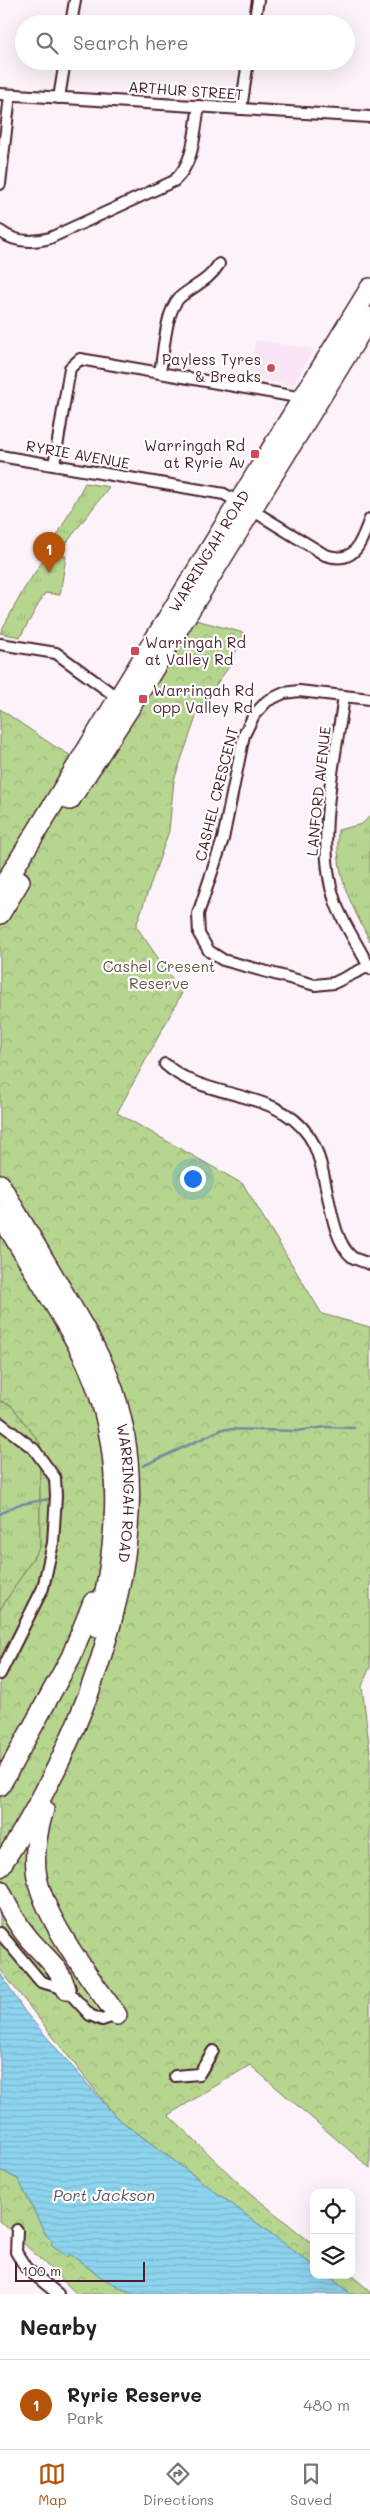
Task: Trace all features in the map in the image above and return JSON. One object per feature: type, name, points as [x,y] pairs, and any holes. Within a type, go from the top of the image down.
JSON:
[{"type":"highway","name":"WARRINGAH ROAD","points":[[245,506],[303,398],[370,288]]},
{"type":"highway","name":"WARRINGAH ROAD","points":[[0,914],[124,702],[245,506],[370,317]]},
{"type":"highway","name":"WARRINGAH ROAD","points":[[0,891],[124,702]]},
{"type":"highway","name":"WARRINGAH ROAD","points":[[0,1184],[95,1347],[110,1380],[128,1451],[130,1496],[127,1536],[117,1603],[80,1710],[55,1769],[20,1824],[0,1844]]},
{"type":"highway","name":"WARRINGAH ROAD","points":[[0,1214],[82,1352],[97,1388],[108,1423],[115,1465],[116,1495],[112,1553],[96,1632],[76,1690],[0,1867]]},
{"type":"highway","points":[[0,1786],[71,1657],[112,1553]]},
{"type":"highway","points":[[55,1769],[38,1828],[36,1871],[40,1889],[55,1922],[96,1988],[118,2015]]},
{"type":"highway","points":[[0,1890],[16,1921],[29,1939],[56,1967],[66,1989]]},
{"type":"street","points":[[72,15],[75,0]]},
{"type":"street","points":[[256,15],[258,0]]},
{"type":"street","points":[[59,98],[64,70]]},
{"type":"street","points":[[241,109],[247,70]]},
{"type":"street","points":[[0,184],[5,95]]},
{"type":"street","name":"ARTHUR STREET","points":[[5,95],[370,117]]},
{"type":"street","points":[[0,231],[9,239],[36,242],[50,238],[174,181],[184,172],[189,162],[199,106]]},
{"type":"street","points":[[160,372],[169,318],[175,303],[212,276],[219,264]]},
{"type":"street","points":[[54,465],[70,368],[80,359],[303,398]]},
{"type":"street","name":"RYRIE AVENUE","points":[[0,456],[224,494],[325,555],[337,559],[349,556],[358,548],[370,520]]},
{"type":"street","points":[[0,644],[56,653],[124,702]]},
{"type":"street","name":"CASHEL CRESCENT","points":[[369,967],[334,984],[315,986],[223,960],[209,951],[199,934],[198,914],[223,839],[244,735],[254,715],[267,701],[284,693],[300,690],[370,699]]},
{"type":"street","name":"LANFORD AVENUE","points":[[344,696],[326,832],[326,866],[335,902],[369,967]]},
{"type":"street","points":[[165,1064],[178,1076],[276,1108],[296,1121],[310,1136],[318,1154],[341,1244],[353,1258],[370,1264]]},
{"type":"street","points":[[0,1423],[34,1449],[55,1478],[56,1496],[53,1543],[43,1588],[0,1674]]},
{"type":"street","points":[[0,1933],[41,1982],[66,1989],[90,2015],[102,2020],[118,2015]]},
{"type":"street","points":[[175,2076],[199,2074],[213,2051]]},
{"type":"street","points":[[17,2230],[16,2252],[26,2268],[58,2294]]},
{"type":"shaded area","points":[[255,340],[313,349],[293,386],[248,377]]},
{"type":"green space","points":[[85,483],[109,487],[58,554],[66,556],[60,595],[45,593],[20,637],[0,633],[24,589],[48,553]]},
{"type":"green space","name":"Cashel Cresent Reserve","points":[[196,620],[244,633],[229,667],[200,706],[174,780],[169,831],[136,926],[182,993],[117,1113],[243,1184],[322,1314],[370,1327],[370,1667],[362,1686],[370,1752],[370,2168],[250,2065],[168,2115],[245,2189],[310,2242],[310,2263],[116,2117],[0,1969],[0,1610],[40,1547],[40,1443],[11,1405],[0,1401],[0,709],[54,746],[100,772]]},
{"type":"green space","points":[[370,816],[370,941],[345,888],[339,862],[338,830],[362,824]]},
{"type":"green space","points":[[0,1401],[11,1405],[40,1443],[40,1547],[0,1610]]},
{"type":"green space","points":[[0,2170],[18,2179],[46,2235],[53,2241],[51,2244],[70,2254],[104,2279],[133,2294],[77,2294],[0,2221]]},
{"type":"green space","points":[[355,2278],[370,2291],[370,2294],[351,2294],[332,2279]]},
{"type":"water","name":"Port Jackson","points":[[0,1973],[25,2012],[116,2117],[310,2263],[310,2279],[332,2279],[351,2294],[133,2294],[104,2279],[70,2254],[67,2257],[51,2244],[53,2241],[46,2235],[18,2179],[0,2170]]},
{"type":"waterway","points":[[143,1466],[223,1429],[296,1431],[326,1427],[354,1428]]},
{"type":"waterway","points":[[0,1514],[17,1505],[48,1499]]},
{"type":"place","name":"Payless Tyres & Breaks","points":[[271,368]]},
{"type":"place","name":"Warringah Rd at Ryrie Av","points":[[255,454]]},
{"type":"place","name":"Ryrie Reserve","points":[[49,573]]},
{"type":"place","name":"Warringah Rd at Valley Rd","points":[[135,651]]},
{"type":"place","name":"Warringah Rd opp Valley Rd","points":[[143,699]]}]
